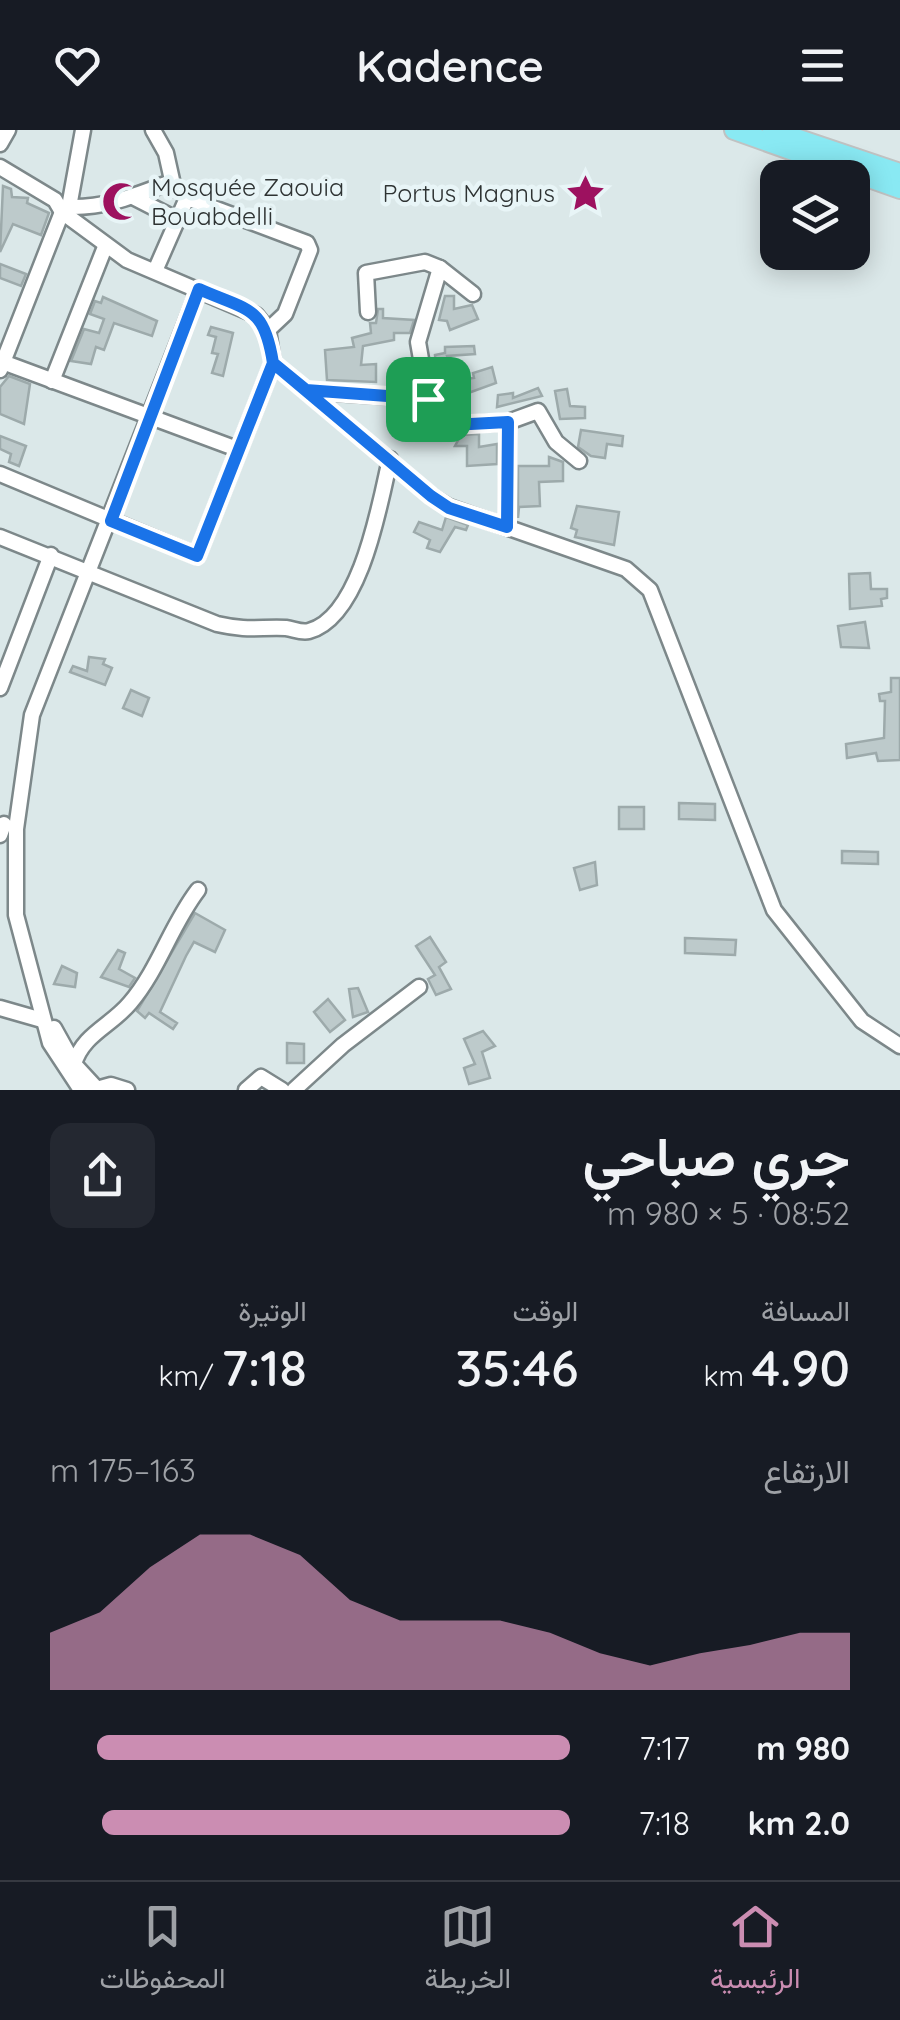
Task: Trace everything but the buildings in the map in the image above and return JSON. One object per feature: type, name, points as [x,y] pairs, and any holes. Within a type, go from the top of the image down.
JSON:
[{"type":"main road","points":[[734,130],[900,189]]},
{"type":"main road","points":[[772,130],[900,173]]},
{"type":"street","points":[[0,144],[8,130]]},
{"type":"street","points":[[83,130],[66,210],[1,365],[237,449]]},
{"type":"street","points":[[153,130],[166,153],[170,182],[183,201]]},
{"type":"street","points":[[0,166],[55,200],[105,247],[256,315],[268,330],[273,363],[197,556],[0,466]]},
{"type":"street","points":[[66,210],[96,208],[135,198],[170,182]]},
{"type":"street","points":[[155,271],[183,201],[193,197],[309,246],[285,314],[268,330]]},
{"type":"street","points":[[135,198],[176,219]]},
{"type":"street","points":[[52,381],[105,247]]},
{"type":"street","points":[[368,312],[366,273],[426,262],[440,268],[472,294]]},
{"type":"street","points":[[428,399],[418,342],[440,268]]},
{"type":"street","points":[[128,1090],[111,1085],[92,1089],[62,1066],[42,1020],[30,978],[16,915],[5,828],[32,715],[113,517],[199,289]]},
{"type":"street","points":[[273,363],[449,508],[626,569],[650,590],[774,910],[862,1021],[900,1046]]},
{"type":"street","points":[[306,390],[428,399],[439,405],[452,425],[508,422],[538,411],[556,442],[579,460]]},
{"type":"street","points":[[507,527],[508,422]]},
{"type":"street","points":[[0,537],[216,624],[251,632],[309,631],[324,624],[358,572],[390,459]]},
{"type":"street","points":[[0,474],[113,517]]},
{"type":"street","points":[[0,688],[51,555]]},
{"type":"street","points":[[74,1064],[86,1039],[116,1018],[136,995],[198,890]]},
{"type":"street","points":[[0,910],[16,915]]},
{"type":"street","points":[[30,978],[59,1040],[92,1089]]},
{"type":"street","points":[[294,1090],[343,1045],[419,987]]},
{"type":"street","points":[[0,1008],[42,1020]]},
{"type":"street","points":[[59,1040],[86,1039]]},
{"type":"street","points":[[246,1090],[261,1077],[282,1090]]},
{"type":"place","name":"Portus Magnus","points":[[585,193]]},
{"type":"place","name":"Mosquée Zaouia Bouabdelli","points":[[121,201]]},
{"type":"route","points":[[428,399],[306,390],[273,363],[197,556],[111,521],[199,289],[264,322],[273,363],[431,496],[449,508],[507,527],[508,422],[452,425],[447,423],[439,405],[428,399]]}]
